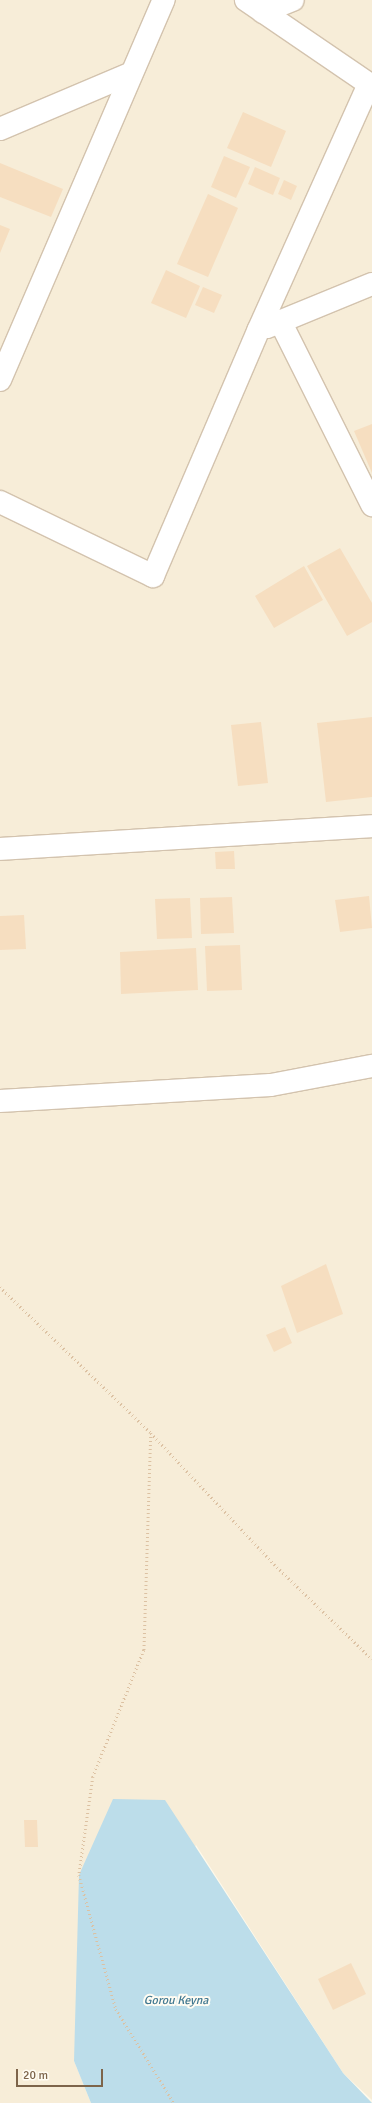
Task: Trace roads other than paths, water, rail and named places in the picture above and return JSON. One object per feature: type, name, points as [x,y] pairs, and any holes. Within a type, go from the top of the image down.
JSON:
[{"type":"street","points":[[0,380],[164,0]]},
{"type":"street","points":[[254,6],[293,0]]},
{"type":"street","points":[[0,502],[153,576],[258,330],[369,84],[254,6]]},
{"type":"street","points":[[0,129],[132,73]]},
{"type":"street","points":[[258,330],[372,284]]},
{"type":"street","points":[[280,321],[372,505]]},
{"type":"street","points":[[0,849],[372,826]]},
{"type":"street","points":[[0,1102],[271,1085],[372,1066]]},
{"type":"water","name":"Gorou Keyna","points":[[113,1799],[165,1800],[343,2073],[372,2103],[91,2103],[74,2061],[79,1875]]}]
